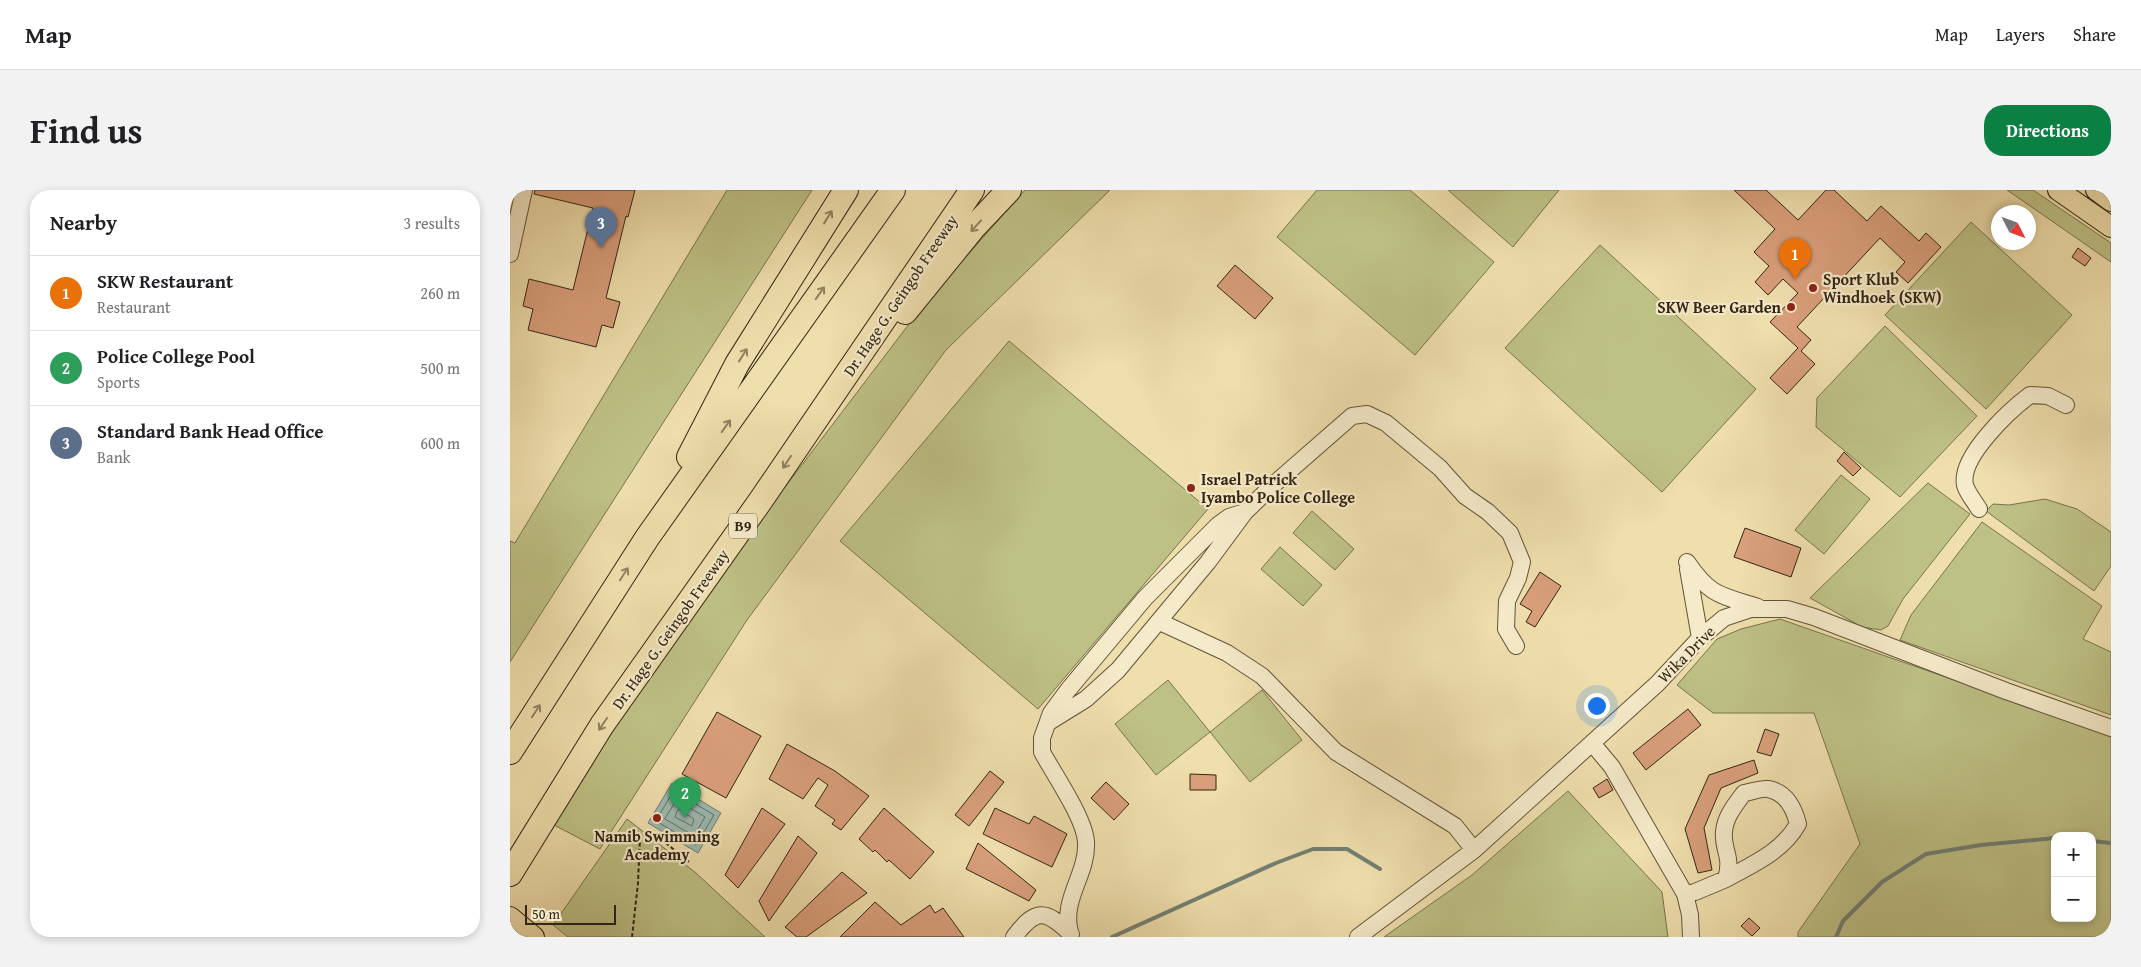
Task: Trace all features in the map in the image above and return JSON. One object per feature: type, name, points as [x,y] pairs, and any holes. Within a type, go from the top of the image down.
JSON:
[{"type":"highway","points":[[647,538],[737,364],[846,190]]},
{"type":"highway","points":[[510,752],[647,538],[893,190]]},
{"type":"highway","name":"Dr. Hage G. Geingob Freeway","points":[[513,868],[602,725],[808,430],[972,190]]},
{"type":"highway","points":[[808,430],[974,227],[1009,190]]},
{"type":"main road","points":[[2058,190],[2111,227]]},
{"type":"main road","points":[[2096,190],[2111,201]]},
{"type":"main road","points":[[510,917],[534,937]]},
{"type":"street","points":[[510,254],[524,190]]},
{"type":"street","points":[[1979,509],[1965,485],[1966,472],[1983,441],[2014,407],[2030,394],[2048,396],[2066,405]]},
{"type":"street","points":[[1049,722],[1086,699],[1118,670],[1160,622],[1245,512],[1352,416],[1367,414],[1377,417],[1440,468],[1465,496],[1488,512],[1510,533],[1522,562],[1518,578],[1507,602],[1506,629],[1516,646]]},
{"type":"street","points":[[1072,934],[1066,918],[1084,860],[1086,843],[1084,827],[1042,752],[1042,738],[1052,713],[1068,690],[1145,598],[1218,525],[1229,517],[1245,512]]},
{"type":"street","points":[[1700,638],[1687,562],[1700,582],[1710,590],[1763,609]]},
{"type":"street","name":"Wika Drive","points":[[1358,937],[1474,850],[1657,684],[1712,626],[1731,615],[1751,609],[1787,609],[1814,616],[2006,691],[2111,728]]},
{"type":"street","points":[[1160,622],[1227,653],[1262,676],[1336,752],[1455,826],[1474,850]]},
{"type":"street","points":[[1592,742],[1612,766],[1685,894],[1690,915],[1691,937]]},
{"type":"street","points":[[1685,894],[1695,892],[1726,879],[1777,850],[1791,836],[1798,824],[1795,812],[1787,798],[1768,789],[1744,793],[1728,815],[1724,833],[1730,866],[1726,879]]},
{"type":"street","points":[[1014,937],[1026,920],[1039,915],[1049,916],[1072,934]]},
{"type":"path","points":[[632,937],[638,882],[640,837],[648,833],[656,835],[689,862]]},
{"type":"green space","points":[[727,190],[812,190],[510,662],[510,541],[515,543]]},
{"type":"green space","points":[[1025,190],[1110,190],[946,350],[747,620],[600,849],[552,824],[610,726],[763,516],[925,303]]},
{"type":"green space","points":[[1317,190],[1410,190],[1494,262],[1415,355],[1277,237]]},
{"type":"green space","points":[[1448,190],[1559,190],[1513,247]]},
{"type":"green space","points":[[2007,190],[2033,190],[2111,243],[2111,262],[2036,210],[2036,205],[2029,205]]},
{"type":"green space","points":[[1971,222],[1991,240],[1991,250],[2001,250],[2072,315],[1986,409],[1885,315]]},
{"type":"green space","points":[[1600,245],[1756,389],[1662,492],[1505,348]]},
{"type":"green space","points":[[1885,326],[1977,416],[1900,497],[1816,427],[1817,398]]},
{"type":"green space","points":[[1009,341],[1208,509],[1038,709],[840,541]]},
{"type":"green space","points":[[1841,475],[1870,499],[1824,554],[1795,530]]},
{"type":"green space","points":[[1928,483],[1970,514],[1903,599],[1888,626],[1881,630],[1862,627],[1810,598]]},
{"type":"green space","points":[[2045,499],[2077,509],[2111,532],[2111,566],[2094,591],[1986,511],[1993,504],[2009,505]]},
{"type":"green space","points":[[1312,511],[1354,549],[1335,570],[1293,533]]},
{"type":"green space","points":[[1982,522],[2102,606],[2083,639],[2111,652],[2111,715],[1900,640],[1911,615]]},
{"type":"green space","points":[[1280,547],[1322,585],[1303,606],[1261,569]]},
{"type":"green space","points":[[1780,619],[2111,735],[2111,937],[1798,937],[1798,932],[1860,844],[1814,713],[1713,713],[1677,685],[1717,639],[1741,629]]},
{"type":"green space","points":[[1168,680],[1210,732],[1156,775],[1115,724]]},
{"type":"green space","points":[[1262,690],[1302,740],[1250,782],[1210,732]]},
{"type":"green space","points":[[1568,791],[1662,892],[1668,937],[1384,937],[1472,875]]},
{"type":"green space","points":[[627,819],[696,873],[765,937],[568,937],[553,925]]},
{"type":"water","points":[[672,783],[721,813],[698,853],[648,823]]},
{"type":"building","points":[[535,190],[635,190],[628,217],[626,216],[606,298],[620,302],[613,328],[602,325],[596,347],[528,330],[533,309],[523,306],[529,279],[573,290],[593,208],[534,194]]},
{"type":"building","name":"Sport Klub Windhoek (SKW)","points":[[1734,190],[1766,190],[1798,220],[1826,190],[1834,190],[1867,221],[1881,206],[1919,241],[1926,233],[1941,247],[1908,283],[1896,272],[1905,262],[1880,238],[1797,327],[1811,340],[1801,351],[1815,364],[1787,394],[1770,378],[1798,348],[1770,322],[1798,293],[1783,279],[1768,295],[1755,282],[1769,266],[1754,252],[1775,229]]},
{"type":"building","points":[[2078,248],[2091,258],[2085,266],[2072,257]]},
{"type":"building","points":[[1235,265],[1273,298],[1255,319],[1217,286]]},
{"type":"building","points":[[1844,452],[1861,468],[1853,476],[1837,461]]},
{"type":"building","points":[[1745,528],[1801,548],[1791,577],[1734,557]]},
{"type":"building","points":[[1540,572],[1561,586],[1535,627],[1526,622],[1532,611],[1520,604]]},
{"type":"building","points":[[1688,709],[1701,725],[1646,770],[1633,753]]},
{"type":"building","points":[[717,712],[761,736],[726,798],[682,774]]},
{"type":"building","points":[[1765,729],[1779,734],[1771,756],[1757,752]]},
{"type":"building","points":[[787,744],[835,771],[869,796],[841,830],[832,824],[835,820],[815,806],[828,785],[818,778],[803,799],[769,779]]},
{"type":"building","points":[[1754,760],[1758,773],[1721,788],[1704,828],[1712,870],[1698,873],[1685,829],[1709,775]]},
{"type":"building","points":[[990,771],[1004,782],[969,826],[955,815]]},
{"type":"building","points":[[1190,774],[1216,775],[1216,790],[1190,790]]},
{"type":"building","points":[[1607,779],[1613,790],[1599,798],[1593,788]]},
{"type":"building","points":[[1106,782],[1129,804],[1114,820],[1091,798]]},
{"type":"building","points":[[762,808],[785,824],[738,888],[725,875]]},
{"type":"building","points":[[884,808],[934,852],[910,879],[889,860],[887,862],[875,850],[873,852],[859,839]]},
{"type":"building","points":[[995,808],[1029,824],[1034,816],[1067,834],[1052,867],[983,834]]},
{"type":"building","points":[[798,836],[817,853],[769,921],[759,901]]},
{"type":"building","points":[[978,843],[1036,890],[1029,901],[966,869]]},
{"type":"building","points":[[842,872],[867,893],[806,937],[797,937],[785,927]]},
{"type":"building","points":[[875,902],[901,925],[930,905],[935,913],[943,908],[964,937],[840,937]]},
{"type":"building","points":[[1749,918],[1760,928],[1752,936],[1741,926]]},
{"type":"waterway","points":[[1836,937],[1843,921],[1882,882],[1926,854],[1981,845],[2051,838]]},
{"type":"waterway","points":[[2096,841],[2111,843]]},
{"type":"waterway","points":[[1112,937],[1276,863],[1313,849],[1347,849],[1380,869]]},
{"type":"place","name":"Standard Bank Head Office","points":[[601,248]]},
{"type":"place","name":"SKW Restaurant","points":[[1795,279]]},
{"type":"place","name":"Sport Klub Windhoek (SKW)","points":[[1813,288]]},
{"type":"place","name":"SKW Beer Garden","points":[[1791,307]]},
{"type":"place","name":"Israel Patrick Iyambo Police College","points":[[1191,488]]},
{"type":"place","name":"Namib Swimming Academy","points":[[657,818]]},
{"type":"place","name":"Police College Pool","points":[[685,818]]}]
